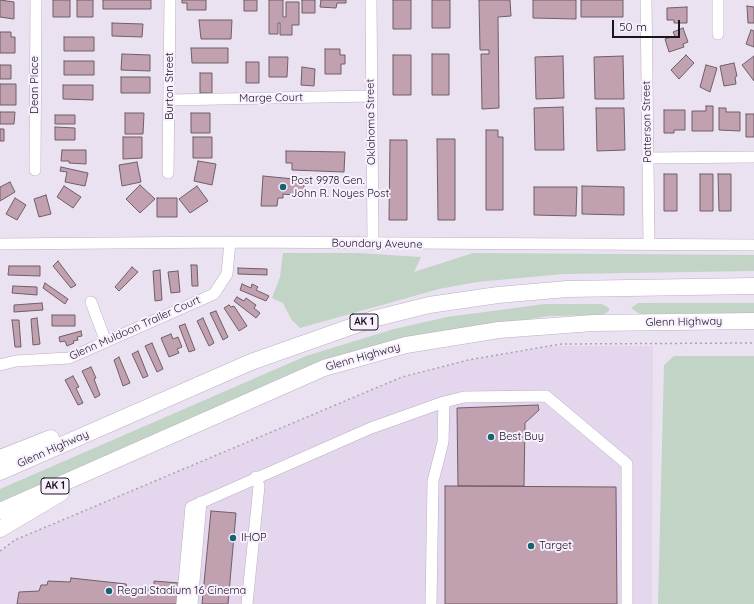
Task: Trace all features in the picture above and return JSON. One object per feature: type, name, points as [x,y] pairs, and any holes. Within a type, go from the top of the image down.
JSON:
[{"type":"highway","name":"Glenn Highway","points":[[0,472],[251,362],[373,319],[429,305],[498,295],[567,289],[754,286]]},
{"type":"highway","name":"Glenn Highway","points":[[0,511],[110,461],[324,368],[406,345],[499,330],[592,323],[754,321]]},
{"type":"highway","points":[[0,458],[251,362]]},
{"type":"highway","points":[[0,529],[110,461]]},
{"type":"street","name":"Dean Place","points":[[35,170],[36,0]]},
{"type":"street","name":"Burton Street","points":[[168,173],[170,0]]},
{"type":"street","name":"Oklahoma Street","points":[[371,0],[373,244]]},
{"type":"street","name":"Patterson Street","points":[[646,0],[649,244]]},
{"type":"street","points":[[718,0],[718,34]]},
{"type":"street","name":"Marge Court","points":[[170,100],[371,96]]},
{"type":"street","points":[[648,158],[754,157]]},
{"type":"street","name":"Boundary Aveune","points":[[0,244],[230,242],[754,245]]},
{"type":"street","name":"Glenn Muldoon Trailer Court","points":[[0,365],[16,361],[69,358],[214,294],[227,274],[230,242]]},
{"type":"street","points":[[91,302],[106,342]]},
{"type":"street","points":[[182,604],[191,556],[196,504],[370,428],[444,402],[464,397],[546,396],[627,464],[627,604]]},
{"type":"street","points":[[431,604],[433,481],[443,442],[444,402]]},
{"type":"street","points":[[247,604],[259,486],[256,477]]},
{"type":"street","points":[[191,556],[192,604]]},
{"type":"path","points":[[0,551],[15,540],[410,375],[468,360],[561,344],[754,343]]},
{"type":"shaded area","points":[[551,346],[653,346],[652,604],[0,604],[0,551],[15,540],[402,377],[468,360]]},
{"type":"green space","points":[[283,253],[358,253],[421,257],[414,272],[473,253],[754,255],[754,271],[564,274],[477,282],[439,289],[300,328],[291,319],[283,303],[272,298],[280,277]]},
{"type":"green space","points":[[638,303],[754,303],[754,313],[640,314],[631,308]]},
{"type":"green space","points":[[545,304],[602,304],[609,308],[609,311],[603,315],[549,316],[444,332],[308,368],[0,503],[0,489],[306,356],[394,329],[447,317]]},
{"type":"green space","points":[[674,356],[754,356],[754,604],[658,604],[664,365]]},
{"type":"building","points":[[0,0],[14,2],[14,19],[0,17]]},
{"type":"building","points":[[53,0],[70,0],[70,17],[53,17]]},
{"type":"building","points":[[77,0],[93,0],[93,17],[77,17]]},
{"type":"building","points":[[103,0],[151,0],[151,9],[103,9]]},
{"type":"building","points":[[182,0],[206,0],[206,10],[187,10],[187,3],[182,3]]},
{"type":"building","points":[[244,0],[257,0],[257,11],[244,11]]},
{"type":"building","points":[[269,0],[283,0],[283,17],[286,17],[286,2],[299,2],[299,25],[292,25],[292,35],[280,35],[280,23],[278,23],[278,34],[269,34]]},
{"type":"building","points":[[302,0],[315,0],[315,13],[302,13]]},
{"type":"building","points":[[321,0],[346,0],[346,3],[337,3],[336,8],[320,7]]},
{"type":"building","points":[[393,0],[411,0],[411,29],[393,29]]},
{"type":"building","points":[[432,0],[450,0],[450,28],[432,28]]},
{"type":"building","points":[[479,0],[510,0],[511,16],[498,17],[499,108],[482,109],[481,54],[489,54],[489,50],[480,50]]},
{"type":"building","points":[[533,0],[576,0],[576,19],[533,18]]},
{"type":"building","points":[[581,0],[623,0],[623,17],[581,17]]},
{"type":"building","points":[[747,6],[754,7],[754,23],[748,23]]},
{"type":"building","points":[[687,7],[687,23],[674,23],[674,20],[667,20],[667,8]]},
{"type":"building","points":[[199,20],[232,20],[231,39],[201,39]]},
{"type":"building","points":[[112,23],[143,24],[142,37],[112,36]]},
{"type":"building","points":[[683,28],[688,42],[683,44],[684,47],[669,52],[665,39],[675,36],[673,32]]},
{"type":"building","points":[[751,30],[754,31],[754,47],[746,44]]},
{"type":"building","points":[[0,32],[11,32],[11,37],[15,37],[15,53],[0,53]]},
{"type":"building","points":[[64,37],[94,37],[94,51],[64,51]]},
{"type":"building","points":[[191,48],[228,48],[228,63],[192,63]]},
{"type":"building","points":[[325,49],[340,49],[340,55],[345,55],[345,64],[341,64],[341,74],[325,74]]},
{"type":"building","points":[[122,54],[150,55],[150,71],[121,70]]},
{"type":"building","points":[[432,54],[449,54],[449,95],[432,95]]},
{"type":"building","points":[[393,55],[411,55],[411,95],[393,95]]},
{"type":"building","points":[[686,55],[694,63],[679,79],[671,70]]},
{"type":"building","points":[[563,56],[564,98],[536,99],[535,57]]},
{"type":"building","points":[[623,56],[624,99],[595,99],[594,57]]},
{"type":"building","points":[[754,56],[754,81],[742,65]]},
{"type":"building","points":[[269,57],[288,57],[287,77],[269,77]]},
{"type":"building","points":[[64,61],[94,61],[94,75],[64,75]]},
{"type":"building","points":[[246,62],[259,62],[259,83],[246,83]]},
{"type":"building","points":[[734,63],[737,76],[735,77],[736,84],[724,86],[720,66]]},
{"type":"building","points":[[0,65],[11,65],[11,79],[0,79]]},
{"type":"building","points":[[706,65],[717,68],[710,92],[700,87]]},
{"type":"building","points":[[302,67],[315,69],[314,86],[301,85]]},
{"type":"building","points":[[200,73],[212,73],[212,93],[200,93]]},
{"type":"building","points":[[121,77],[150,77],[150,93],[121,93]]},
{"type":"building","points":[[0,84],[16,84],[16,105],[0,105]]},
{"type":"building","points":[[63,85],[93,85],[93,100],[63,99]]},
{"type":"building","points":[[706,106],[713,106],[713,131],[692,131],[692,111],[706,111]]},
{"type":"building","points":[[563,107],[564,150],[535,150],[534,108]]},
{"type":"building","points":[[596,108],[624,108],[625,150],[597,151]]},
{"type":"building","points":[[719,108],[726,108],[726,112],[740,112],[740,131],[719,130]]},
{"type":"building","points":[[664,110],[685,110],[685,130],[674,130],[674,133],[664,133]]},
{"type":"building","points":[[0,112],[15,112],[14,124],[0,124]]},
{"type":"building","points":[[125,113],[144,113],[143,134],[125,134]]},
{"type":"building","points":[[191,113],[210,113],[210,133],[191,133]]},
{"type":"building","points":[[746,114],[754,114],[754,137],[746,137]]},
{"type":"building","points":[[55,115],[75,115],[75,124],[55,124]]},
{"type":"building","points":[[55,127],[75,128],[75,140],[55,140]]},
{"type":"building","points":[[0,129],[4,129],[4,141],[0,141]]},
{"type":"building","points":[[486,130],[498,130],[498,137],[503,137],[503,210],[486,210]]},
{"type":"building","points":[[123,137],[142,137],[142,158],[123,159]]},
{"type":"building","points":[[193,137],[212,137],[212,158],[193,158]]},
{"type":"building","points":[[437,139],[455,139],[455,220],[438,220]]},
{"type":"building","points":[[390,140],[407,140],[407,220],[389,220]]},
{"type":"building","points":[[62,150],[86,150],[86,164],[61,161]]},
{"type":"building","points":[[286,151],[345,152],[344,172],[292,170],[292,163],[286,163]]},
{"type":"building","points":[[198,161],[216,164],[212,185],[194,181]]},
{"type":"building","points":[[137,162],[141,182],[122,186],[119,165]]},
{"type":"building","points":[[61,167],[88,173],[85,186],[65,182],[67,172],[60,171]]},
{"type":"building","points":[[664,174],[677,174],[677,211],[664,211]]},
{"type":"building","points":[[700,174],[713,174],[713,211],[700,211]]},
{"type":"building","points":[[718,174],[731,174],[731,211],[719,211]]},
{"type":"building","name":"Post 9978 Gen. John R. Noyes Post","points":[[263,176],[304,180],[304,196],[283,194],[283,198],[278,198],[277,206],[261,206]]},
{"type":"building","points":[[10,182],[15,192],[0,201],[0,187]]},
{"type":"building","points":[[140,185],[155,199],[140,213],[126,199]]},
{"type":"building","points":[[64,186],[81,197],[73,208],[57,197]]},
{"type":"building","points":[[197,186],[208,201],[190,213],[179,199]]},
{"type":"building","points":[[582,186],[624,187],[624,215],[582,214]]},
{"type":"building","points":[[534,187],[577,187],[576,216],[534,215]]},
{"type":"building","points":[[46,195],[51,214],[39,217],[34,199]]},
{"type":"building","points":[[15,198],[26,205],[17,220],[6,214]]},
{"type":"building","points":[[157,198],[177,198],[177,217],[157,217]]},
{"type":"building","points":[[58,261],[76,285],[71,288],[53,266]]},
{"type":"building","points":[[191,265],[197,265],[198,286],[192,286]]},
{"type":"building","points":[[9,266],[40,266],[40,276],[8,275]]},
{"type":"building","points":[[132,267],[138,272],[119,291],[115,287]]},
{"type":"building","points":[[238,268],[267,269],[267,275],[238,274]]},
{"type":"building","points":[[160,270],[162,300],[155,301],[153,271]]},
{"type":"building","points":[[178,271],[180,292],[171,293],[168,272]]},
{"type":"building","points":[[45,283],[68,299],[65,304],[43,288]]},
{"type":"building","points":[[242,284],[251,288],[252,284],[258,287],[256,290],[269,296],[266,301],[240,290]]},
{"type":"building","points":[[13,286],[37,287],[37,295],[12,293]]},
{"type":"building","points":[[237,297],[244,301],[246,298],[256,305],[254,308],[260,313],[256,318],[234,301]]},
{"type":"building","points":[[42,303],[43,310],[14,312],[14,305]]},
{"type":"building","points":[[229,305],[231,307],[234,306],[247,326],[239,331],[224,308]]},
{"type":"building","points":[[216,311],[228,337],[223,340],[210,313]]},
{"type":"building","points":[[52,315],[75,315],[75,326],[52,326]]},
{"type":"building","points":[[37,318],[40,344],[33,345],[31,319]]},
{"type":"building","points":[[203,318],[214,343],[209,346],[197,321]]},
{"type":"building","points":[[12,320],[19,320],[21,347],[15,347]]},
{"type":"building","points":[[185,324],[195,350],[189,352],[179,326]]},
{"type":"building","points":[[81,331],[82,336],[77,337],[78,340],[73,341],[74,343],[67,346],[65,341],[60,342],[59,337]]},
{"type":"building","points":[[171,334],[173,339],[178,337],[182,347],[177,349],[179,353],[169,357],[161,338]]},
{"type":"building","points":[[152,343],[163,369],[157,372],[145,346]]},
{"type":"building","points":[[138,351],[148,376],[143,378],[132,354]]},
{"type":"building","points":[[119,357],[130,383],[123,386],[114,360]]},
{"type":"building","points":[[91,367],[96,378],[94,379],[100,395],[95,398],[82,371]]},
{"type":"building","points":[[73,376],[79,387],[76,388],[83,403],[78,405],[65,380]]},
{"type":"building","name":"Best Buy","points":[[538,405],[539,410],[525,423],[524,486],[458,486],[457,408]]},
{"type":"building","name":"Target","points":[[445,486],[616,487],[617,604],[445,604]]},
{"type":"building","points":[[211,511],[236,513],[228,604],[202,604]]},
{"type":"building","name":"Regal Stadium 16 Cinema","points":[[71,578],[126,584],[127,589],[148,591],[148,587],[154,587],[154,581],[179,583],[177,604],[17,604],[19,592],[39,591],[41,585],[47,585],[48,581],[70,582]]},
{"type":"place","name":"Post 9978 Gen. John R. Noyes Post","points":[[283,187]]},
{"type":"place","name":"Best Buy","points":[[491,437]]},
{"type":"place","name":"IHOP","points":[[233,538]]},
{"type":"place","name":"Target","points":[[531,546]]},
{"type":"place","name":"Regal Stadium 16 Cinema","points":[[109,591]]}]
